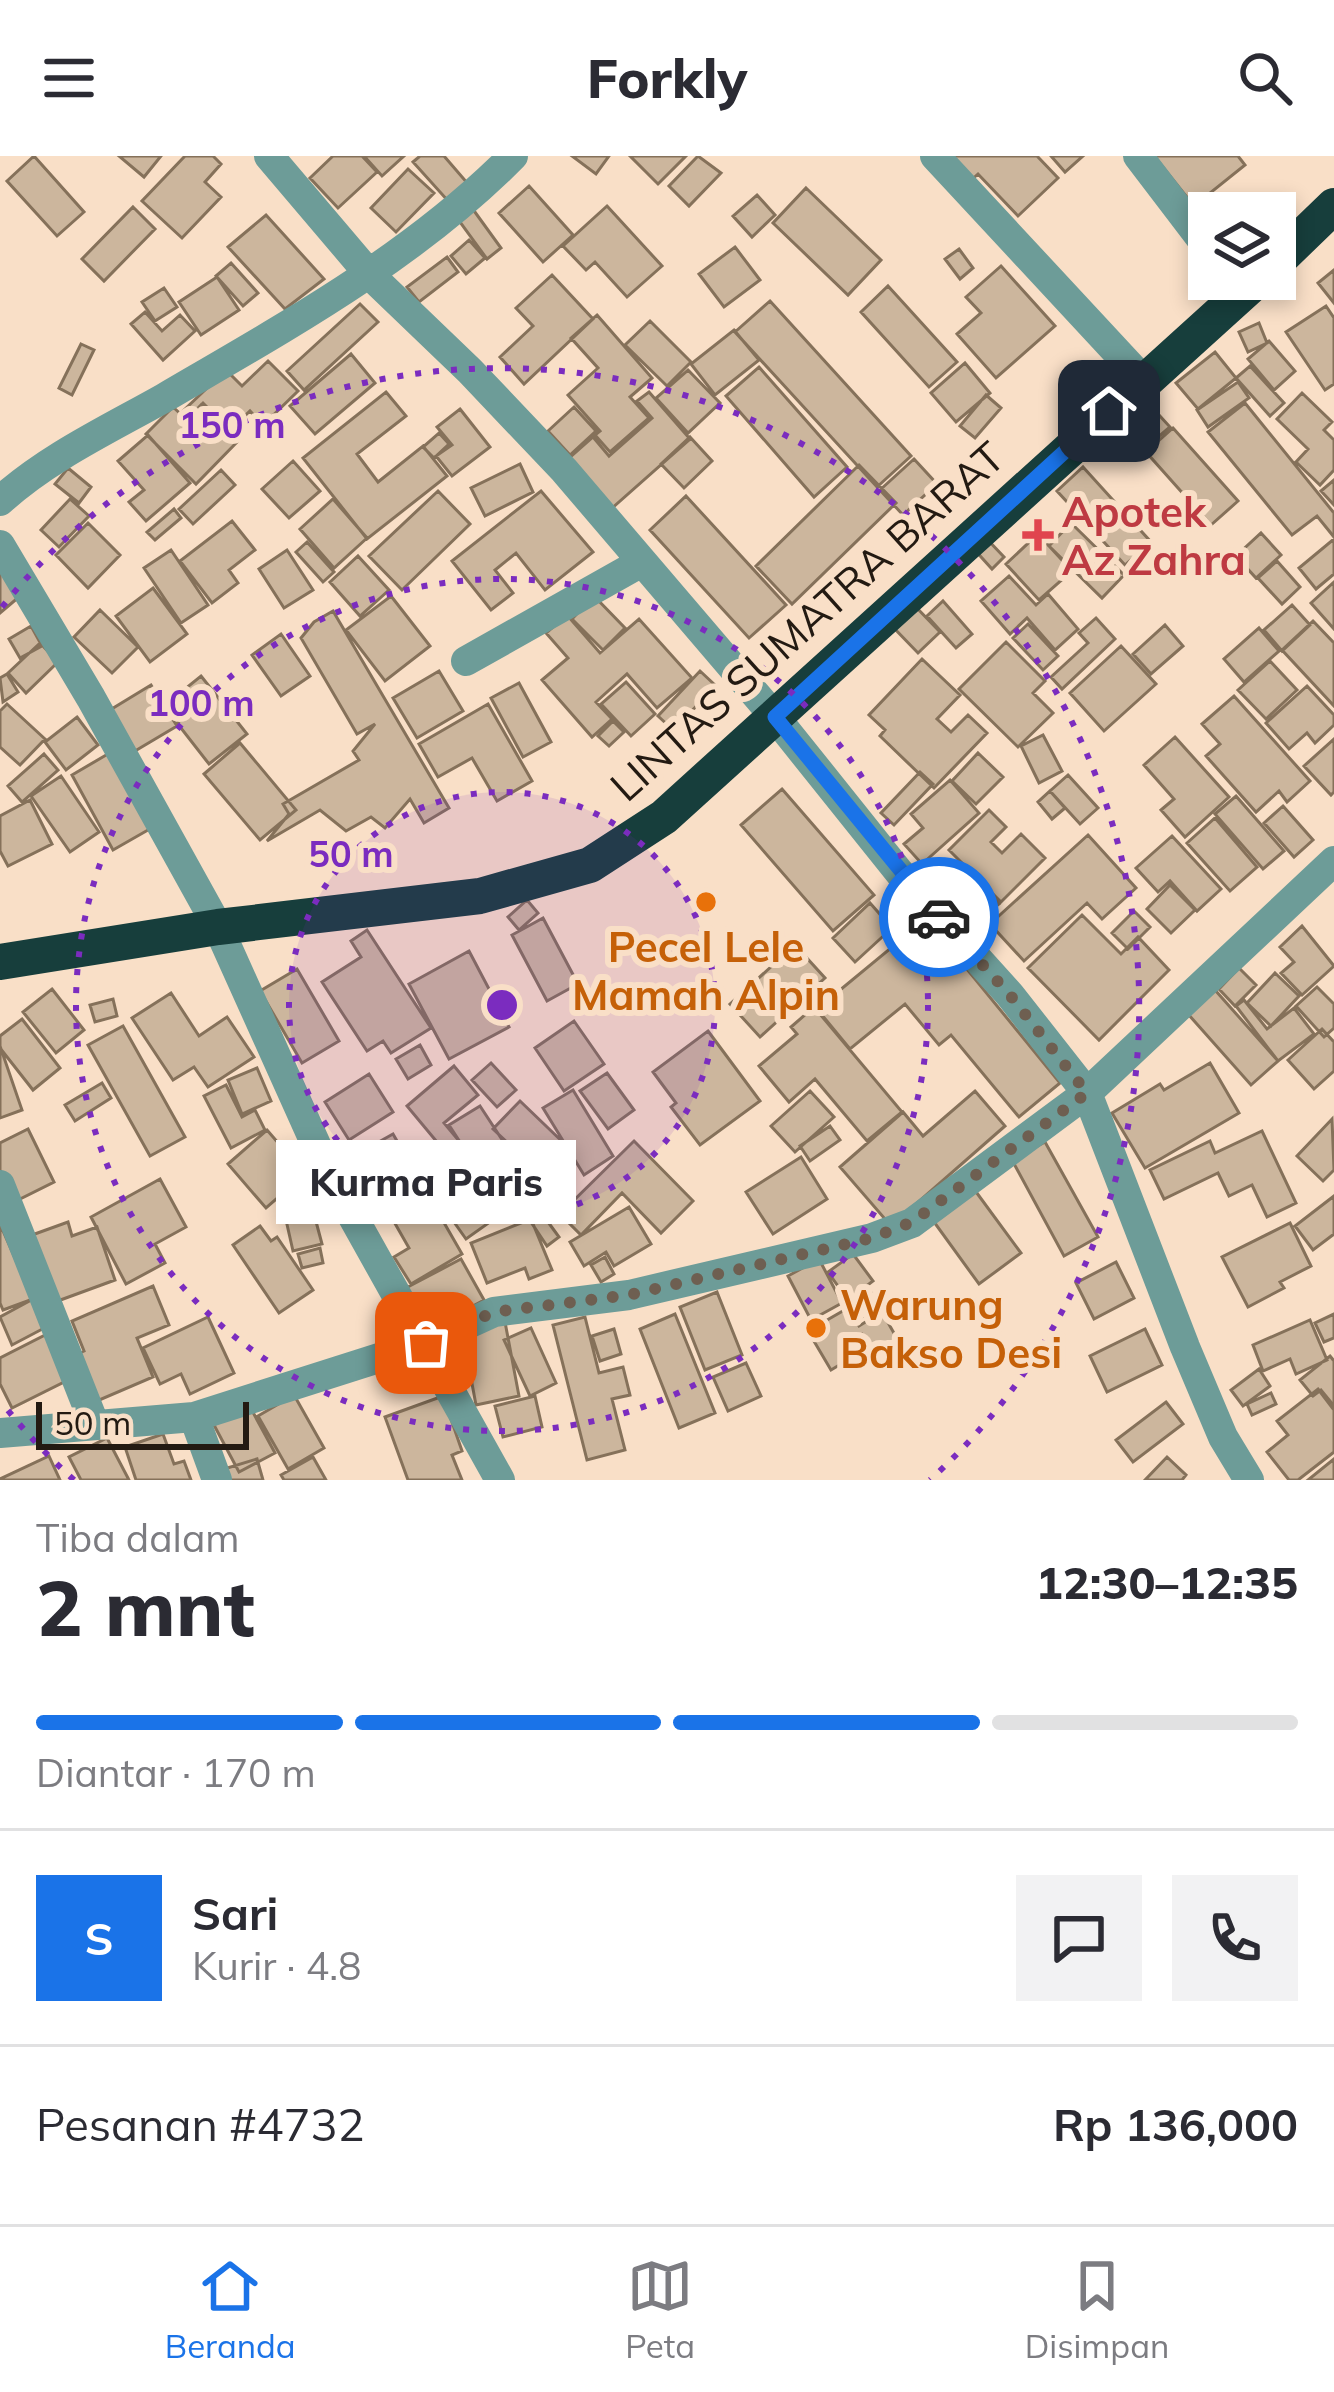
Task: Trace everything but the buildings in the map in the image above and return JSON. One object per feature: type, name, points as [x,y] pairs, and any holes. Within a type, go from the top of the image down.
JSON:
[{"type":"highway","points":[[1296,243],[1334,206]]},
{"type":"highway","name":"LINTAS SUMATRA BARAT","points":[[0,962],[218,928],[480,896],[590,865],[664,817],[1228,300]]},
{"type":"street","points":[[269,156],[370,275],[564,470],[775,717],[899,872],[1010,995],[1087,1093],[1185,1347],[1223,1437],[1249,1480]]},
{"type":"street","points":[[0,501],[59,459],[370,275],[489,181],[513,156]]},
{"type":"street","points":[[935,156],[1143,380]]},
{"type":"street","points":[[1138,156],[1188,221]]},
{"type":"street","points":[[0,545],[218,928],[330,1176],[500,1480]]},
{"type":"street","points":[[466,661],[642,562]]},
{"type":"street","points":[[0,1433],[194,1417],[426,1343],[494,1312],[629,1295],[872,1238],[912,1222],[1087,1093],[1334,861]]},
{"type":"street","points":[[0,1185],[94,1423]]},
{"type":"street","points":[[194,1417],[217,1480]]},
{"type":"way so far","points":[[426,1343],[494,1312],[629,1295],[872,1238],[912,1222],[1087,1093],[1010,995],[939,917]]},
{"type":"place","name":"Apotek Az Zahra","points":[[1038,535]]},
{"type":"place","name":"Pecel Lele Mamah Alpin","points":[[706,902]]},
{"type":"place","name":"Warung Bakso Desi","points":[[816,1328]]},
{"type":"place","name":"Kurma Paris","points":[[426,1343]]},
{"type":"route","points":[[939,917],[775,717],[1109,411]]}]
